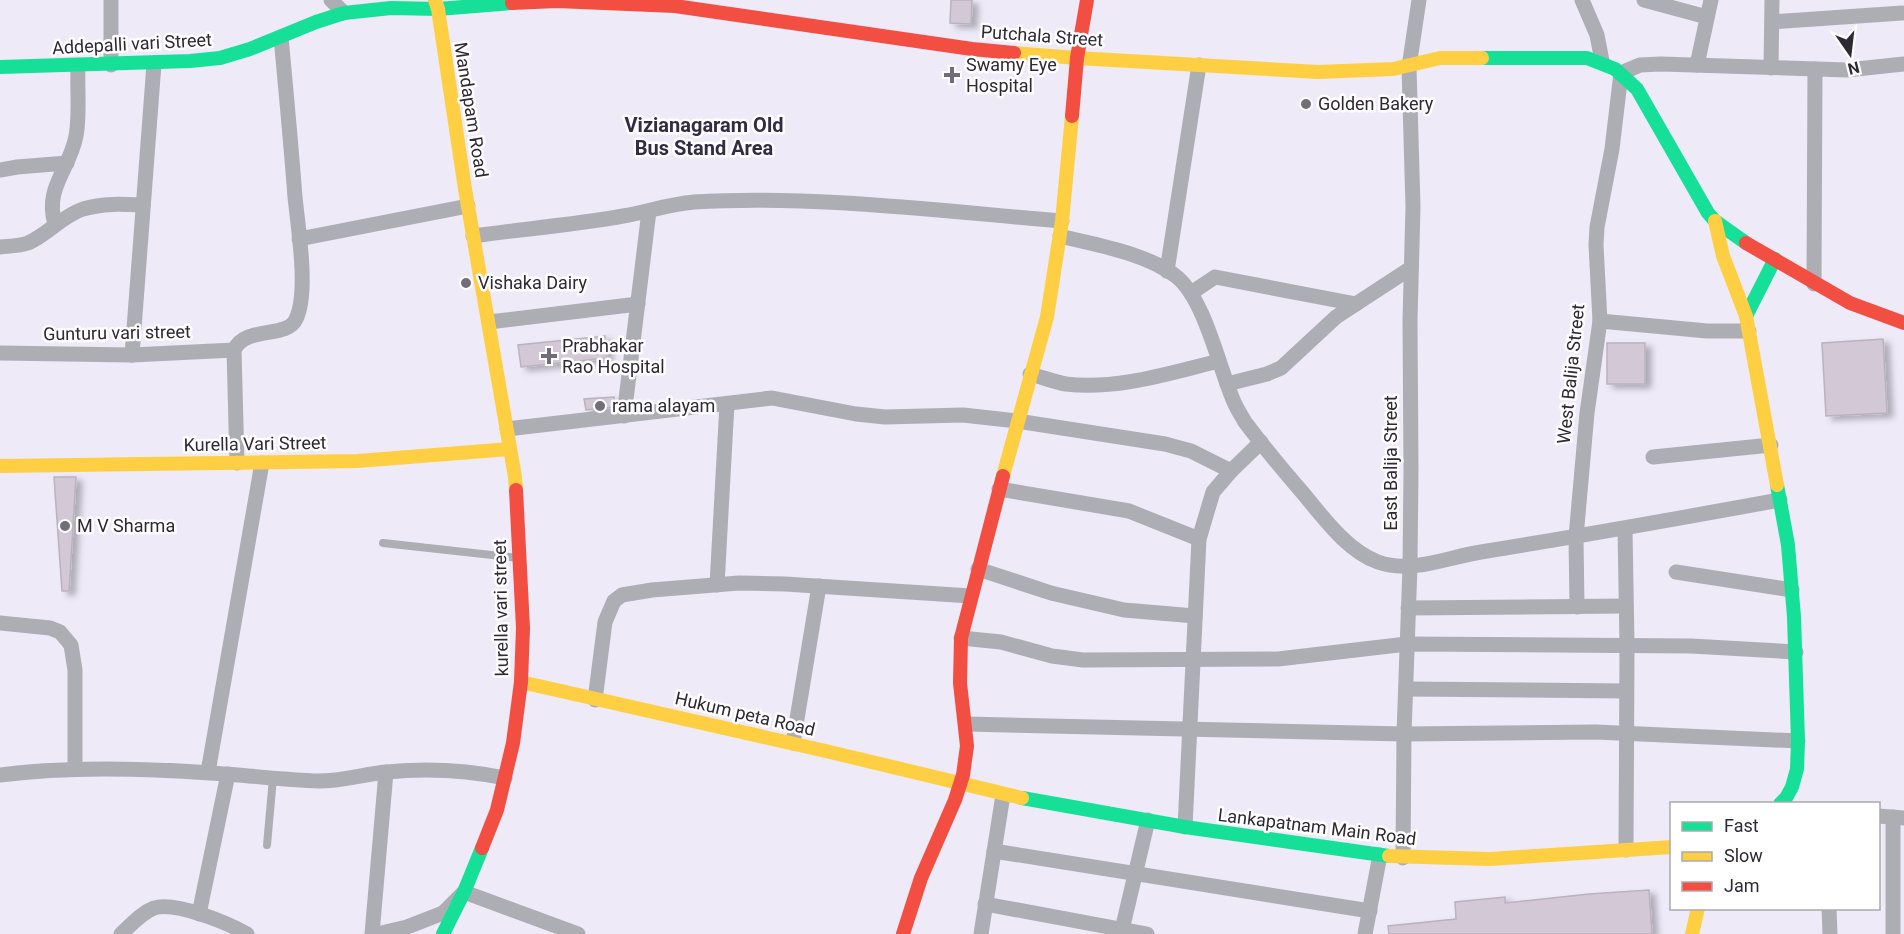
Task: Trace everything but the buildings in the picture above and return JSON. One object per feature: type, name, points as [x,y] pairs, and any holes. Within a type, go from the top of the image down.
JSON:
[{"type":"street","points":[[111,0],[111,65]]},
{"type":"street","points":[[332,0],[344,13]]},
{"type":"street","points":[[903,934],[927,861],[962,785],[967,759],[966,724],[961,701],[959,663],[962,638],[1017,421],[1047,317],[1061,229],[1077,58],[1087,0]]},
{"type":"street","name":"East Balija Street","points":[[1403,858],[1404,734],[1410,566],[1413,207],[1408,67],[1419,0]]},
{"type":"street","points":[[1582,0],[1597,35],[1602,62]]},
{"type":"street","points":[[1644,0],[1707,17]]},
{"type":"street","points":[[1698,65],[1711,0]]},
{"type":"street","points":[[1771,68],[1772,0]]},
{"type":"street","points":[[437,4],[557,1],[676,3]]},
{"type":"street","name":"Putchala Street","points":[[676,3],[972,49],[1077,58],[1318,72],[1364,72],[1408,67],[1440,58],[1569,57],[1602,62],[1622,72]]},
{"type":"street","name":"Addepalli vari Street","points":[[0,67],[154,64],[220,58],[281,38],[316,22],[344,13],[437,4]]},
{"type":"street","name":"Mandapam Road","points":[[437,4],[468,206],[510,449]]},
{"type":"street","points":[[1772,22],[1902,10]]},
{"type":"street","points":[[237,464],[234,350],[243,338],[287,328],[296,322],[300,307],[302,284],[299,239],[281,38]]},
{"type":"street","points":[[132,355],[154,64]]},
{"type":"street","points":[[1904,64],[1847,70],[1661,64],[1640,65],[1622,72],[1637,89],[1708,213],[1715,221],[1736,237],[1814,284],[1850,303],[1904,323]]},
{"type":"street","points":[[1167,271],[1199,65]]},
{"type":"street","points":[[55,224],[51,212],[51,200],[67,163],[76,134],[78,66]]},
{"type":"street","points":[[1814,284],[1815,69]]},
{"type":"street","name":"West Balija Street","points":[[1577,607],[1576,537],[1587,413],[1600,321],[1597,226],[1612,149],[1622,72]]},
{"type":"street","points":[[0,170],[67,163]]},
{"type":"street","points":[[473,236],[622,217],[674,204],[791,201],[873,206],[1061,229],[1132,255],[1167,271],[1183,283],[1191,293],[1205,323],[1234,403],[1245,422],[1348,544],[1376,562],[1391,566],[1410,566],[1780,500]]},
{"type":"street","points":[[0,247],[30,242],[55,224],[81,210],[110,204],[143,205]]},
{"type":"street","points":[[299,239],[468,206]]},
{"type":"street","points":[[624,416],[649,211]]},
{"type":"street","points":[[1715,221],[1723,256],[1746,316],[1788,545],[1796,652],[1798,741],[1797,770],[1787,802]]},
{"type":"street","points":[[1746,316],[1775,260]]},
{"type":"street","points":[[1227,384],[1281,368],[1336,317],[1411,268]]},
{"type":"street","points":[[1191,293],[1215,277],[1356,304]]},
{"type":"street","points":[[489,322],[638,304]]},
{"type":"street","points":[[1600,321],[1707,331],[1749,331]]},
{"type":"street","name":"Gunturu vari street","points":[[0,353],[132,355],[234,350]]},
{"type":"street","points":[[1030,374],[1064,383],[1109,384],[1130,382],[1219,361]]},
{"type":"street","points":[[507,429],[772,398],[856,414],[885,417],[963,415],[1165,444],[1191,451],[1231,471]]},
{"type":"street","points":[[717,585],[727,404]]},
{"type":"street","points":[[1185,827],[1199,539],[1213,492],[1261,442]]},
{"type":"street","points":[[1653,457],[1771,445]]},
{"type":"street","name":"Kurella Vari Street","points":[[0,466],[358,461],[510,449]]},
{"type":"street","name":"kurella vari street","points":[[443,934],[464,892],[497,810],[513,743],[521,682],[523,628],[515,477],[510,449]]},
{"type":"street","points":[[208,772],[262,463]]},
{"type":"street","points":[[999,489],[1129,511],[1199,539]]},
{"type":"street","points":[[1625,529],[1626,850]]},
{"type":"street","points":[[978,569],[1051,592],[1124,610],[1195,616]]},
{"type":"street","points":[[1676,572],[1792,590]]},
{"type":"street","points":[[596,700],[605,621],[614,601],[622,595],[652,590],[739,583],[971,596]]},
{"type":"street","points":[[793,743],[819,586]]},
{"type":"street","points":[[1408,608],[1626,606]]},
{"type":"street","points":[[0,623],[50,628],[60,632],[71,645],[75,670],[75,769]]},
{"type":"street","points":[[962,638],[1001,642],[1068,659],[1298,658],[1407,644],[1691,646],[1796,652]]},
{"type":"street","name":"Hukum peta Road","points":[[521,682],[793,743],[962,785]]},
{"type":"street","points":[[1406,689],[1626,691]]},
{"type":"street","points":[[966,724],[1404,734],[1626,733],[1798,741]]},
{"type":"street","points":[[0,775],[75,769],[208,772],[328,781],[386,772],[471,771],[505,778]]},
{"type":"street","points":[[372,934],[386,772]]},
{"type":"street","points":[[198,914],[228,774]]},
{"type":"street","name":"Lankapatnam Main Road","points":[[962,785],[1003,795],[1185,827],[1403,858],[1490,859],[1670,847]]},
{"type":"street","points":[[981,934],[1003,795]]},
{"type":"street","points":[[1892,817],[1893,934]]},
{"type":"street","points":[[1121,932],[1148,820]]},
{"type":"street","points":[[994,851],[1370,911]]},
{"type":"street","points":[[1365,934],[1380,855]]},
{"type":"street","points":[[377,934],[407,927],[443,913],[464,892],[578,934]]},
{"type":"street","points":[[985,904],[1121,932],[1147,934]]},
{"type":"street","points":[[121,934],[144,913],[156,908],[169,907],[198,914],[247,934]]},
{"type":"street","points":[[1692,934],[1698,910]]},
{"type":"street","points":[[1829,910],[1830,934]]},
{"type":"lane","points":[[383,543],[520,559]]},
{"type":"lane","points":[[267,845],[273,778]]},
{"type":"traffic: fast","points":[[0,67],[220,58],[344,13],[391,8],[438,9],[512,3]]},
{"type":"traffic: fast","points":[[1482,58],[1587,58],[1615,69],[1637,89],[1708,213],[1715,221],[1746,243]]},
{"type":"traffic: fast","points":[[1746,316],[1775,259]]},
{"type":"traffic: fast","points":[[1777,485],[1788,545],[1794,617],[1798,741],[1797,769],[1792,787],[1782,802]]},
{"type":"traffic: fast","points":[[1022,798],[1185,827],[1389,856]]},
{"type":"traffic: fast","points":[[443,934],[482,848]]},
{"type":"traffic: slow","points":[[435,0],[516,490]]},
{"type":"traffic: slow","points":[[1014,53],[1318,72],[1393,69],[1440,58],[1482,58]]},
{"type":"traffic: slow","points":[[1003,476],[1047,317],[1062,221],[1072,116]]},
{"type":"traffic: slow","points":[[1715,221],[1723,256],[1746,316],[1777,485]]},
{"type":"traffic: slow","points":[[0,466],[358,461],[510,449]]},
{"type":"traffic: slow","points":[[521,682],[1022,798]]},
{"type":"traffic: slow","points":[[1389,856],[1490,859],[1670,847]]},
{"type":"traffic: slow","points":[[1692,934],[1698,910]]},
{"type":"traffic: jam","points":[[1072,116],[1077,58],[1087,0]]},
{"type":"traffic: jam","points":[[512,3],[557,1],[675,6],[972,49],[1014,53]]},
{"type":"traffic: jam","points":[[1746,243],[1850,303],[1904,323]]},
{"type":"traffic: jam","points":[[903,934],[921,878],[955,800],[963,775],[967,746],[960,683],[961,638],[1003,476]]},
{"type":"traffic: jam","points":[[482,848],[497,810],[513,743],[521,682],[523,628],[516,490]]},
{"type":"place","name":"Swamy Eye Hospital","points":[[952,75]]},
{"type":"place","name":"Golden Bakery","points":[[1306,104]]},
{"type":"place","name":"Vishaka Dairy","points":[[466,283]]},
{"type":"place","name":"Prabhakar Rao Hospital","points":[[549,356]]},
{"type":"place","name":"rama alayam","points":[[600,406]]},
{"type":"place","name":"M V Sharma","points":[[65,526]]},
{"type":"district","name":"Vizianagaram Old Bus Stand Area","points":[[704,136]]}]
